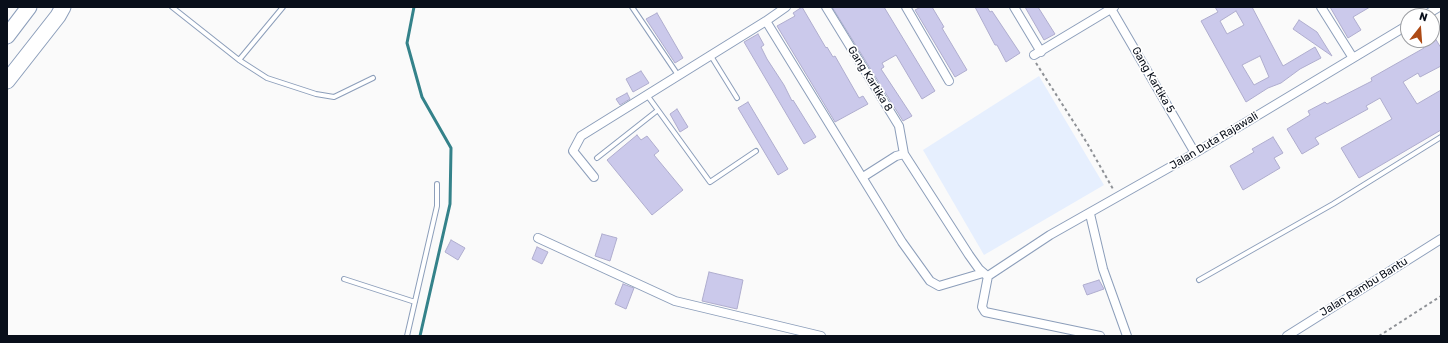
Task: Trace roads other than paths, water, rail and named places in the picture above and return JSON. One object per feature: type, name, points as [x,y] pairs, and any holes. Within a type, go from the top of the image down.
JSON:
[{"type":"highway","points":[[7,36],[29,7]]},
{"type":"highway","points":[[7,81],[58,16],[63,7]]},
{"type":"street","points":[[594,177],[573,150],[581,136],[786,7]]},
{"type":"street","name":"Gang Kartika 8","points":[[826,7],[899,126],[904,154],[952,229],[986,274]]},
{"type":"street","points":[[906,7],[949,81]]},
{"type":"street","points":[[1014,7],[1037,53],[1112,8]]},
{"type":"street","points":[[1321,7],[1353,58]]},
{"type":"street","name":"Gang Kartika 5","points":[[1112,8],[1195,153]]},
{"type":"street","name":"Jalan Duta Rajawali","points":[[766,21],[902,242],[930,281],[939,286],[986,274],[1195,153],[1400,30]]},
{"type":"street","points":[[863,177],[896,156],[904,154]]},
{"type":"street","points":[[1090,214],[1103,269],[1127,336]]},
{"type":"street","points":[[538,238],[675,301],[821,336]]},
{"type":"street","name":"Jalan Rambu Bantu","points":[[1287,336],[1441,239]]},
{"type":"street","points":[[986,274],[982,307],[985,312],[1100,336]]},
{"type":"lane","points":[[172,7],[239,60],[267,78],[316,94],[334,97],[373,78]]},
{"type":"lane","points":[[239,60],[283,7]]},
{"type":"lane","points":[[632,7],[678,76]]},
{"type":"lane","points":[[711,55],[737,98]]},
{"type":"lane","points":[[647,95],[710,182],[756,151]]},
{"type":"lane","points":[[597,158],[658,110]]},
{"type":"lane","points":[[1199,280],[1333,204],[1441,137]]},
{"type":"lane","points":[[407,336],[437,206],[437,184]]},
{"type":"lane","points":[[344,279],[415,302]]},
{"type":"waterway","points":[[414,7],[407,43],[422,97],[451,148],[450,204],[420,336]]}]
